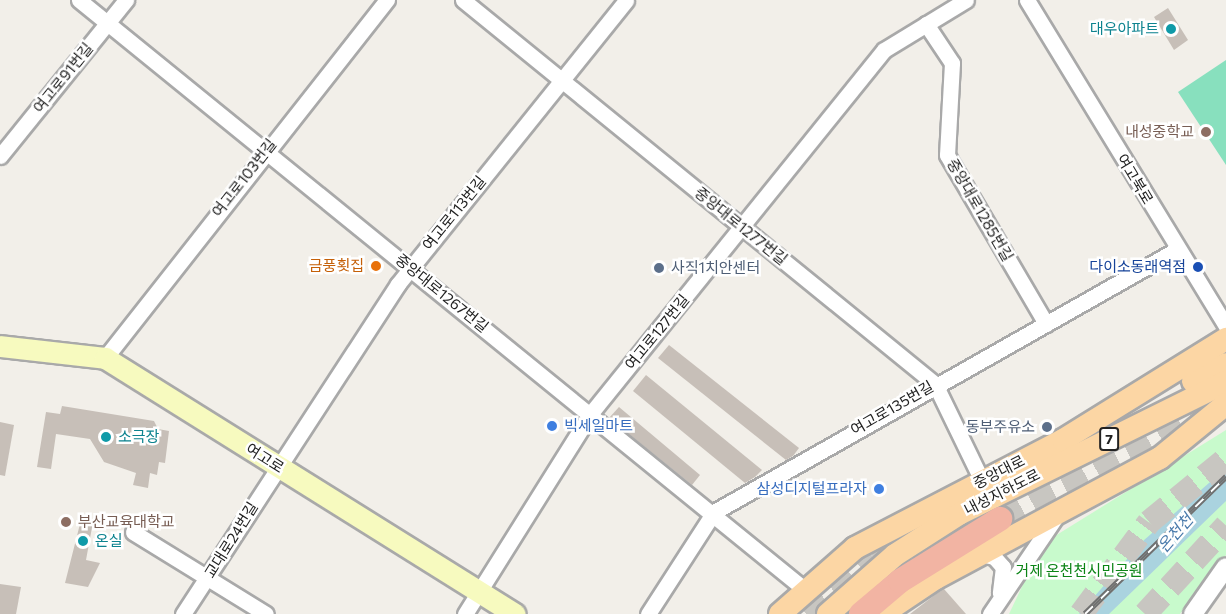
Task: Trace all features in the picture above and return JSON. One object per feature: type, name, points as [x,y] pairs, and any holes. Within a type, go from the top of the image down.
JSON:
[{"type":"highway","points":[[861,614],[900,581],[1000,519]]},
{"type":"main road","name":"중앙대로","points":[[780,614],[804,589],[855,548],[1063,440],[1226,339]]},
{"type":"main road","name":"여고로","points":[[0,346],[105,358],[515,614]]},
{"type":"main road","name":"7","points":[[1063,440],[1226,364]]},
{"type":"main road","name":"내성지하도로","points":[[828,614],[895,555],[959,514],[1226,382]]},
{"type":"main road","points":[[882,614],[980,554],[1160,458],[1226,404]]},
{"type":"street","name":"중앙대로1267번길","points":[[79,0],[714,512],[804,589]]},
{"type":"street","name":"여고로91번길","points":[[0,156],[126,0]]},
{"type":"street","name":"여고로103번길","points":[[105,358],[265,150],[387,0]]},
{"type":"street","name":"중앙대로1277번길","points":[[464,0],[935,384],[982,481]]},
{"type":"street","name":"여고로113번길","points":[[278,465],[411,268],[626,0]]},
{"type":"street","name":"여고로127번길","points":[[465,614],[591,413],[884,50],[966,0]]},
{"type":"street","name":"여고북로","points":[[1027,0],[1226,327]]},
{"type":"street","name":"중앙대로1285번길","points":[[926,24],[952,63],[947,155],[1046,324]]},
{"type":"street","name":"여고로135번길","points":[[648,614],[714,512],[935,384],[1178,249]]},
{"type":"street","name":"교대로24번길","points":[[183,614],[278,465]]},
{"type":"street","points":[[994,608],[1063,508]]},
{"type":"street","points":[[133,532],[266,614]]},
{"type":"street","points":[[980,554],[994,557],[1003,567],[994,608]]},
{"type":"street","points":[[1193,614],[1225,569]]},
{"type":"green space","points":[[1226,60],[1226,165],[1178,92]]},
{"type":"green space","name":"거제 온천천시민공원","points":[[1226,430],[1226,555],[1180,614],[1009,614],[1042,544]]},
{"type":"water","name":"온천천","points":[[1226,468],[1226,501],[1109,614],[1079,614],[1143,541]]},
{"type":"building","name":"대우아파트","points":[[1168,8],[1188,40],[1174,50],[1154,17]]},
{"type":"building","points":[[669,345],[799,448],[793,456],[786,460],[658,358]]},
{"type":"building","points":[[646,375],[762,470],[745,483],[633,391]]},
{"type":"building","name":"소극장","points":[[62,406],[154,421],[158,429],[169,431],[165,463],[159,462],[157,475],[150,473],[148,488],[133,485],[136,473],[104,462],[90,439],[56,434],[51,469],[37,467],[46,412],[60,414]]},
{"type":"building","points":[[619,407],[700,475],[692,485],[609,418]]},
{"type":"building","points":[[0,422],[14,425],[5,476],[0,475]]},
{"type":"building","name":"온실","points":[[81,520],[93,522],[86,560],[100,563],[88,587],[65,583]]},
{"type":"building","points":[[0,584],[21,587],[16,614],[0,614]]},
{"type":"building","points":[[944,589],[966,614],[910,614],[936,594]]},
{"type":"tunnel","points":[[1000,519],[1202,413]]},
{"type":"tunnel","points":[[1081,614],[1149,522],[1226,459]]},
{"type":"tunnel","points":[[1145,614],[1226,526]]},
{"type":"tunnel","points":[[806,614],[873,557],[909,536]]},
{"type":"railway","points":[[1085,614],[1226,477]]},
{"type":"place","name":"대우아파트","points":[[1171,29]]},
{"type":"place","name":"내성중학교","points":[[1206,132]]},
{"type":"place","name":"금풍횟집","points":[[376,266]]},
{"type":"place","name":"다이소동래역점","points":[[1198,267]]},
{"type":"place","name":"사직1치안센터","points":[[659,268]]},
{"type":"place","name":"빅세일마트","points":[[552,426]]},
{"type":"place","name":"동부주유소","points":[[1047,427]]},
{"type":"place","name":"소극장","points":[[106,437]]},
{"type":"place","name":"삼성디지털프라자","points":[[879,489]]},
{"type":"place","name":"부산교육대학교","points":[[66,522]]},
{"type":"place","name":"온실","points":[[83,541]]}]
